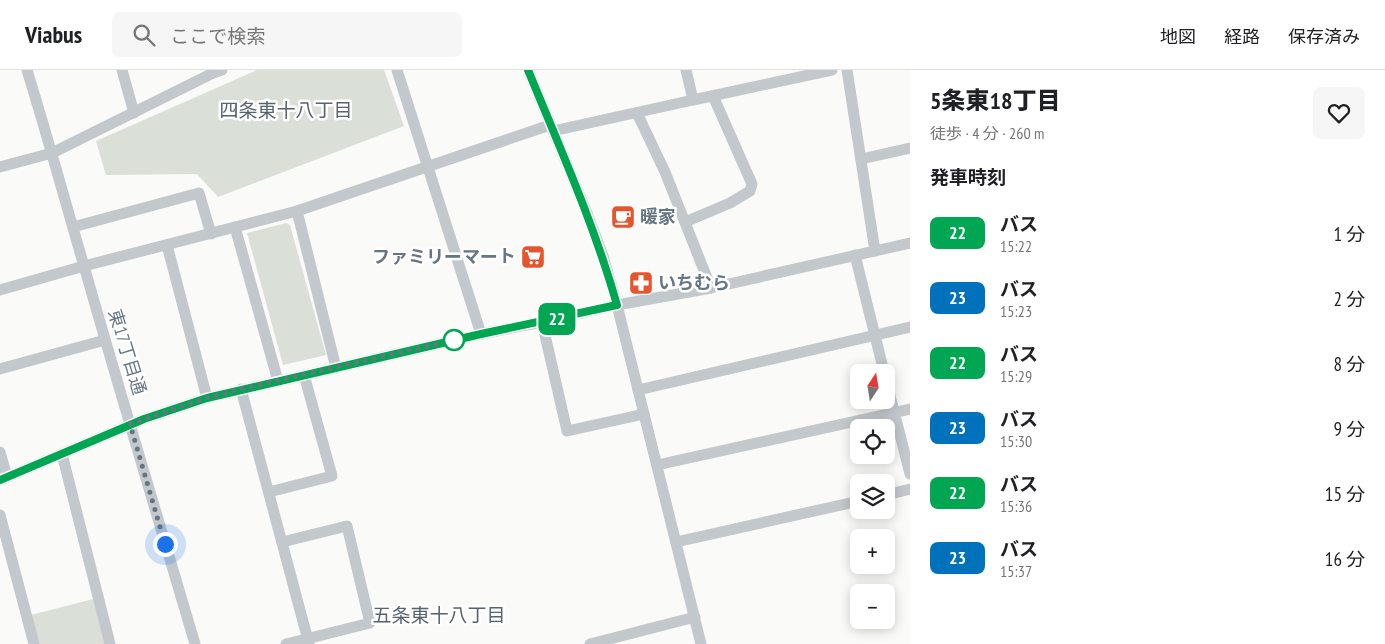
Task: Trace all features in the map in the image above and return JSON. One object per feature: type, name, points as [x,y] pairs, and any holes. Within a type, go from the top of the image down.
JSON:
[{"type":"street","name":"東17丁目通","points":[[27,70],[195,644]]},
{"type":"street","points":[[122,70],[134,113]]},
{"type":"street","points":[[0,167],[52,153],[222,70]]},
{"type":"street","points":[[397,70],[481,334]]},
{"type":"street","points":[[528,70],[603,256],[617,305],[701,644]]},
{"type":"street","points":[[686,70],[693,100]]},
{"type":"street","points":[[0,290],[84,266],[297,212],[428,167],[552,128],[638,113],[832,70]]},
{"type":"street","points":[[847,70],[875,251]]},
{"type":"street","points":[[685,222],[730,203],[750,190],[752,184],[713,96]]},
{"type":"street","points":[[638,113],[711,288]]},
{"type":"street","points":[[861,160],[910,148]]},
{"type":"street","points":[[72,227],[199,193],[211,234]]},
{"type":"street","points":[[297,212],[336,368]]},
{"type":"street","points":[[235,228],[278,381]]},
{"type":"street","points":[[0,452],[3,479],[130,424],[207,398],[241,389],[481,334],[617,305],[711,288],[910,243]]},
{"type":"street","points":[[167,245],[207,398]]},
{"type":"street","points":[[856,255],[882,364]]},
{"type":"street","points":[[542,322],[567,431],[644,414]]},
{"type":"street","points":[[638,390],[910,327]]},
{"type":"street","points":[[0,369],[105,340]]},
{"type":"street","points":[[269,492],[332,476],[304,375]]},
{"type":"street","points":[[241,389],[309,641]]},
{"type":"street","points":[[894,409],[910,474]]},
{"type":"street","points":[[657,465],[910,409]]},
{"type":"street","points":[[62,454],[110,644]]},
{"type":"street","points":[[895,493],[910,489]]},
{"type":"street","points":[[676,542],[850,503]]},
{"type":"street","points":[[0,515],[34,644]]},
{"type":"street","points":[[282,542],[347,526],[370,623],[309,641],[286,644]]},
{"type":"street","points":[[590,644],[695,617]]},
{"type":"shaded area","points":[[257,70],[384,70],[404,126],[218,197],[197,174],[106,175],[96,141]]},
{"type":"shaded area","points":[[286,223],[290,225],[326,355],[283,365],[247,233]]},
{"type":"shaded area","points":[[93,599],[105,644],[39,644],[31,615]]},
{"type":"bus line","name":"22","points":[[0,480],[116,430],[207,398],[481,334],[617,305],[603,256],[585,208],[528,70]]},
{"type":"place","name":"暖家","points":[[623,217]]},
{"type":"place","name":"ファミリーマート","points":[[533,257]]},
{"type":"place","name":"いちむら","points":[[641,283]]},
{"type":"district","name":"四条東十八丁目","points":[[286,110]]},
{"type":"district","name":"五条東十八丁目","points":[[439,615]]},
{"type":"route","points":[[165,544],[130,424],[207,398],[241,389],[454,340]]}]
